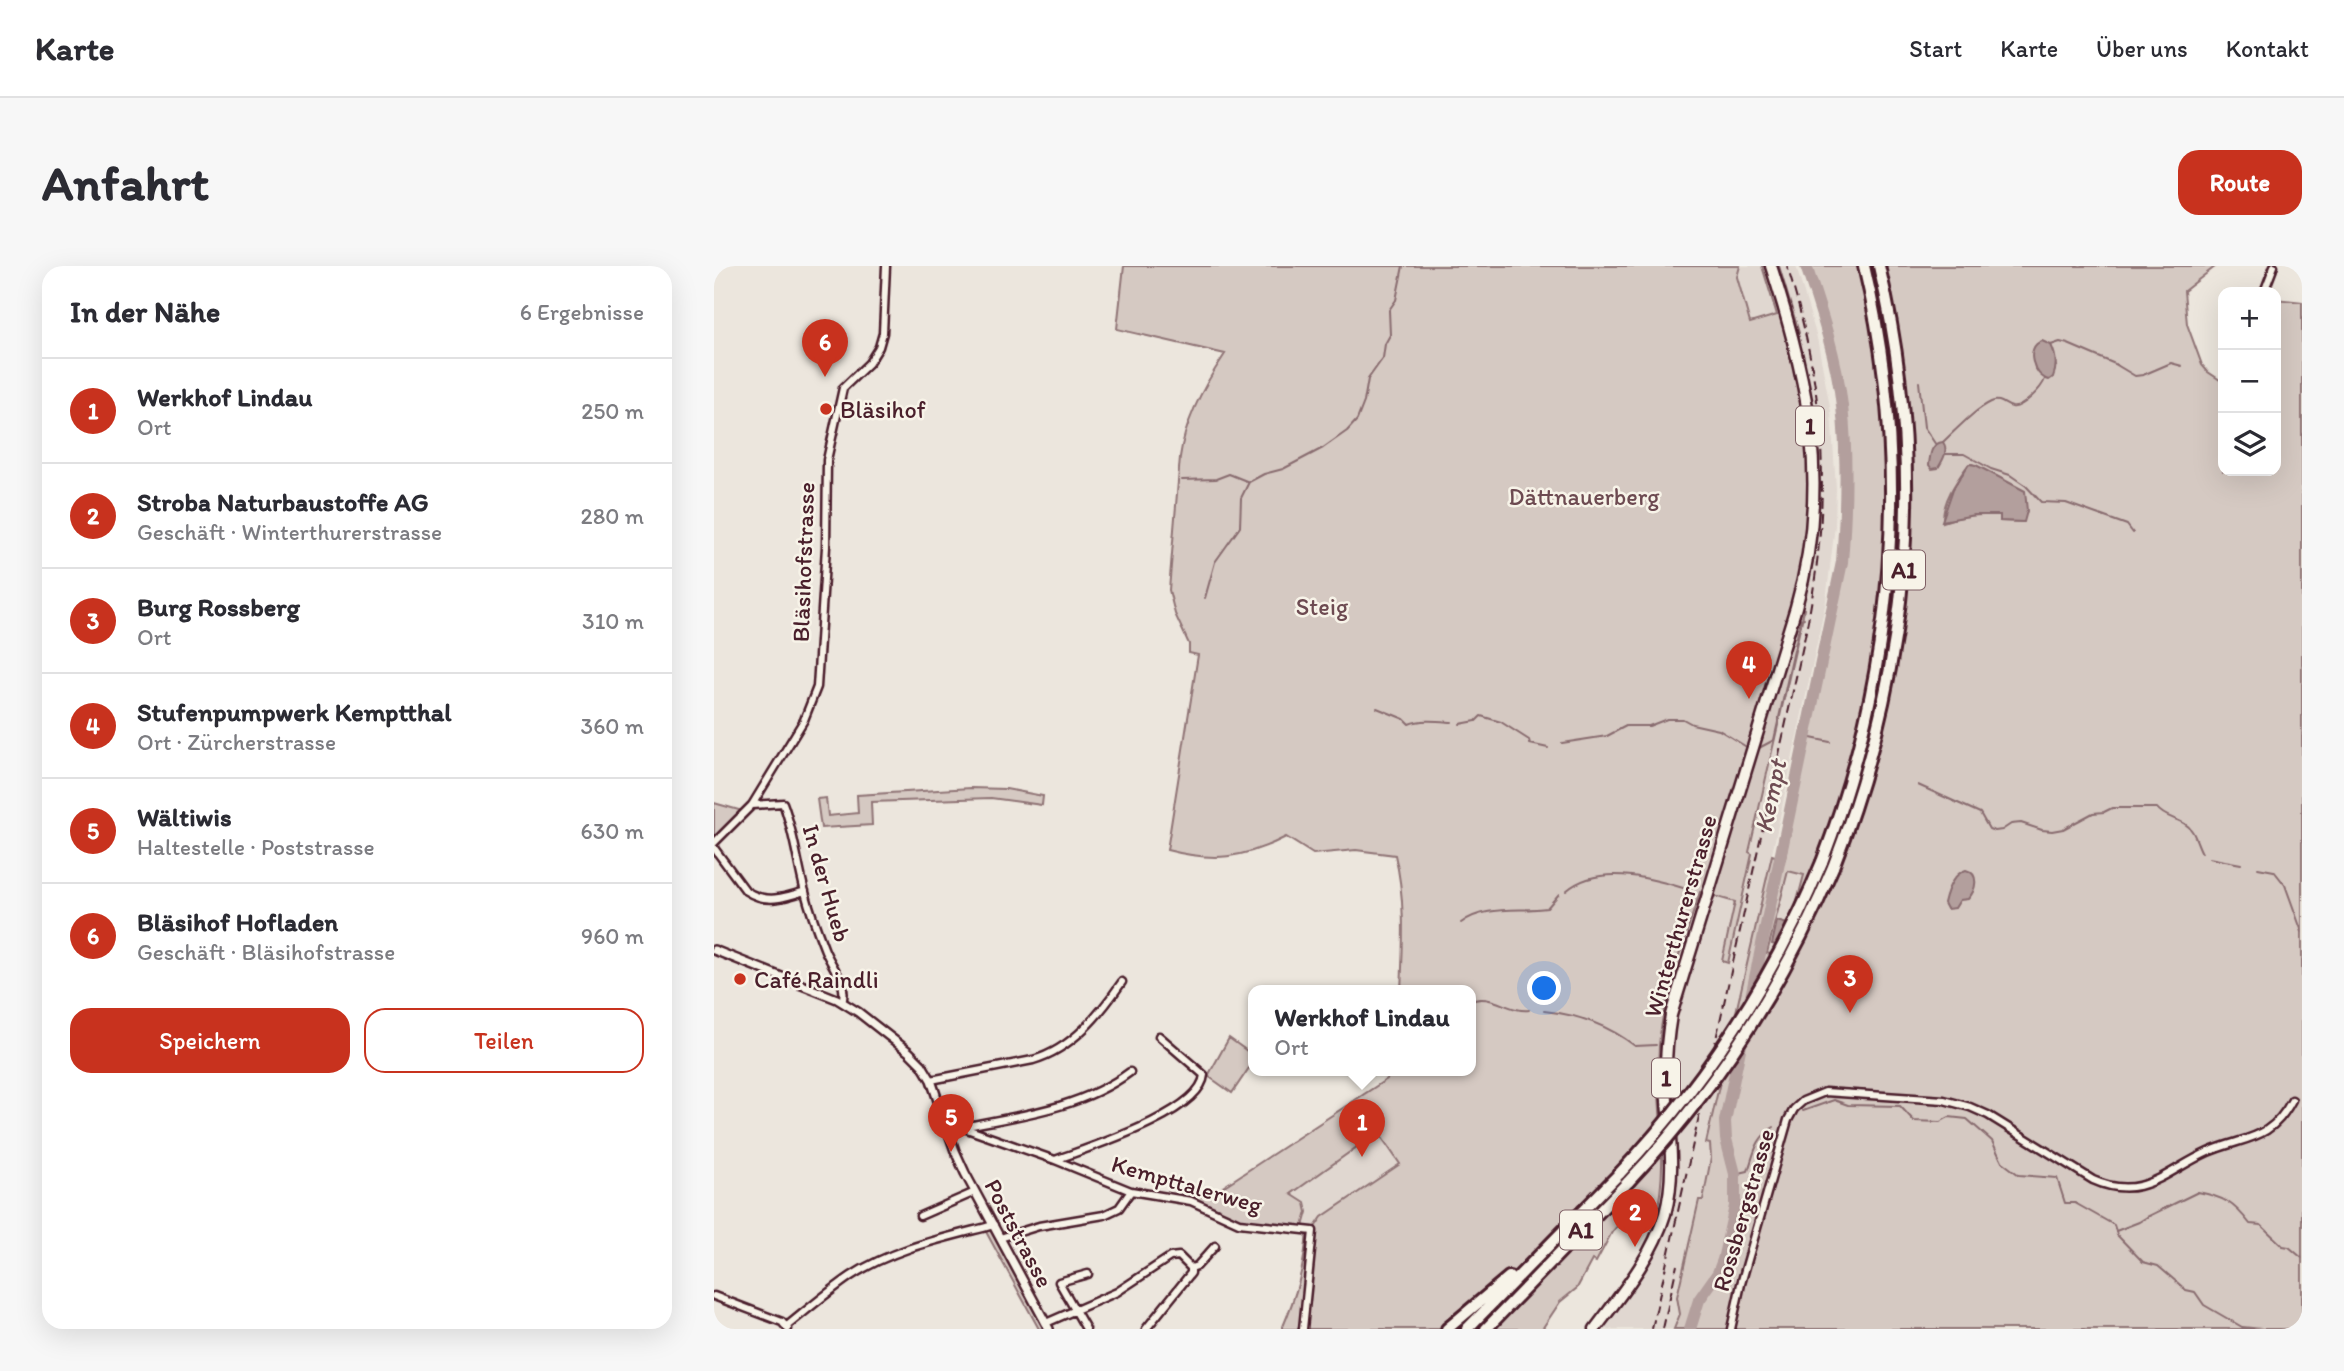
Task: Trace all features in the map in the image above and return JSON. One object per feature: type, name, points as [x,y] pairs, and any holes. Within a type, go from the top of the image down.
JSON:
[{"type":"highway","name":"A1","points":[[1466,1329],[1620,1173],[1681,1104],[1732,1033],[1782,950],[1822,862],[1846,797],[1862,738],[1881,643],[1890,565],[1892,486],[1889,416],[1881,347],[1864,266]]},
{"type":"highway","name":"A1","points":[[1486,1329],[1629,1181],[1690,1111],[1743,1040],[1797,947],[1833,867],[1863,784],[1884,707],[1895,646],[1905,557],[1907,486],[1903,406],[1895,345],[1879,266]]},
{"type":"highway","points":[[1447,1329],[1496,1286],[1530,1262]]},
{"type":"main road","name":"Winterthurerstrasse","points":[[1595,1329],[1655,1241],[1665,1212],[1671,1173],[1665,1069],[1671,1015],[1801,589],[1810,546],[1814,503],[1812,441],[1807,398],[1798,355],[1771,266]]},
{"type":"street","name":"Bläsihofstrasse","points":[[714,846],[752,806],[804,720],[817,687],[826,548],[827,460],[844,388],[869,363],[879,347],[884,318],[886,266]]},
{"type":"street","points":[[2266,287],[2274,266]]},
{"type":"street","name":"In der Hueb","points":[[752,806],[783,803],[793,831],[805,891],[824,951],[842,985],[842,1002]]},
{"type":"street","points":[[714,846],[746,891],[752,895],[767,900],[805,891]]},
{"type":"street","name":"Poststrasse","points":[[714,950],[842,1002],[909,1052],[922,1065],[932,1080],[960,1163],[1048,1326]]},
{"type":"street","points":[[932,1080],[1042,1058],[1094,1020],[1122,982]]},
{"type":"street","points":[[1055,1160],[1149,1125],[1189,1098],[1204,1078],[1159,1036]]},
{"type":"street","points":[[946,1126],[961,1127],[1087,1097],[1104,1090],[1130,1072]]},
{"type":"street","name":"Rossbergstrasse","points":[[1731,1329],[1741,1284],[1788,1119],[1798,1105],[1815,1095],[1837,1092],[1935,1099],[1960,1104],[1988,1115],[2093,1180],[2128,1188],[2156,1182],[2205,1153],[2261,1134],[2279,1119],[2292,1100]]},
{"type":"street","name":"Kempttalerweg","points":[[961,1127],[1055,1160],[1131,1191],[1191,1201],[1238,1223],[1313,1231],[1303,1329]]},
{"type":"street","points":[[1000,1238],[1039,1226],[1104,1215],[1119,1208],[1131,1191]]},
{"type":"street","points":[[920,1216],[975,1192]]},
{"type":"street","points":[[714,1296],[788,1327],[850,1277],[874,1263],[938,1238],[994,1225]]},
{"type":"street","points":[[1192,1268],[1215,1246]]},
{"type":"street","points":[[1048,1326],[1075,1310],[1117,1292],[1170,1256],[1179,1256],[1192,1268]]},
{"type":"street","points":[[1146,1329],[1191,1273],[1192,1268]]},
{"type":"street","points":[[1086,1329],[1059,1282],[1088,1274]]},
{"type":"shaded area","points":[[1740,266],[1762,266],[1777,315],[1750,323],[1737,277]]},
{"type":"shaded area","points":[[1776,266],[1796,266],[1817,338],[1831,412],[1836,488],[1835,525],[1826,601],[1754,938],[1706,1142],[1710,1144],[1711,1158],[1702,1201],[1698,1201],[1677,1297],[1680,1314],[1673,1329],[1595,1329],[1621,1294],[1647,1267],[1662,1240],[1670,1217],[1677,1169],[1671,1072],[1675,1027],[1669,1026],[1707,894],[1735,902],[1722,961],[1728,962],[1752,854],[1749,853],[1806,598],[1804,597],[1817,526],[1817,444],[1806,368]]},
{"type":"shaded area","points":[[2042,341],[2051,345],[2055,357],[2053,377],[2049,380],[2039,373],[2033,361],[2033,349]]},
{"type":"shaded area","points":[[1943,442],[1943,458],[1938,468],[1932,469],[1929,465],[1932,450]]},
{"type":"shaded area","points":[[1969,464],[1976,465],[2025,491],[2027,511],[2024,522],[2000,521],[2000,515],[1974,515],[1942,521],[1953,489]]},
{"type":"shaded area","points":[[1966,870],[1975,879],[1973,891],[1968,899],[1960,900],[1955,908],[1947,909],[1944,903],[1949,888],[1954,879]]},
{"type":"shaded area","points":[[1788,871],[1805,875],[1783,958],[1767,954]]},
{"type":"shaded area","points":[[1777,921],[1787,924],[1780,946],[1772,944]]},
{"type":"shaded area","points":[[1378,1131],[1400,1164],[1322,1217],[1313,1231],[1302,1230],[1307,1212],[1291,1194]]},
{"type":"green space","name":"Dättnauerberg","points":[[1124,266],[1740,266],[1737,277],[1750,323],[1777,315],[1762,266],[1771,266],[1800,363],[1814,503],[1796,607],[1804,609],[1749,852],[1752,854],[1728,963],[1722,961],[1735,902],[1700,892],[1670,988],[1659,1046],[1662,1173],[1656,1216],[1635,1206],[1612,1232],[1596,1262],[1592,1260],[1577,1288],[1560,1302],[1542,1329],[1282,1329],[1299,1281],[1307,1230],[1313,1230],[1322,1217],[1400,1164],[1378,1132],[1291,1194],[1305,1203],[1307,1212],[1302,1230],[1239,1223],[1181,1199],[1187,1196],[1209,1196],[1389,1076],[1476,1076],[1476,985],[1401,985],[1402,905],[1395,855],[1356,850],[1313,854],[1286,837],[1256,850],[1228,856],[1199,856],[1167,850],[1198,655],[1189,653],[1189,644],[1175,614],[1169,590],[1180,457],[1196,403],[1225,354],[1117,329]]},
{"type":"green space","points":[[1809,266],[2216,266],[2184,291],[2187,324],[2202,365],[2218,379],[2218,476],[2281,476],[2281,300],[2302,302],[2302,1329],[1674,1329],[1680,1314],[1677,1297],[1699,1200],[1703,1200],[1711,1158],[1710,1144],[1706,1143],[1772,855],[1785,859],[1804,739],[1838,564],[1843,507],[1840,442],[1846,410],[1840,375]],"holes":[[[2051,345],[2056,366],[2035,368],[2033,352]],[[1972,464],[2024,491],[2023,522],[2000,521],[2001,515],[1964,516],[1943,522],[1947,499],[1968,465]],[[1788,871],[1804,875],[1782,958],[1767,953]]]},
{"type":"green space","points":[[971,788],[1006,789],[1043,796],[1042,805],[991,798],[871,802],[872,825],[821,828],[817,799],[826,798],[828,816],[858,813],[857,795]]},
{"type":"green space","points":[[714,803],[746,812],[714,843]]},
{"type":"green space","points":[[1229,1038],[1248,1052],[1248,1069],[1232,1093],[1208,1076]]},
{"type":"green space","points":[[994,1225],[1049,1329],[1039,1329],[984,1228]]},
{"type":"waterway","points":[[1182,480],[1216,479],[1229,474],[1249,482],[1264,474],[1283,469],[1323,448],[1347,431],[1357,420],[1368,379],[1383,358],[1385,344],[1390,335],[1389,310],[1396,300],[1403,266]]},
{"type":"waterway","points":[[1779,266],[1799,333]]},
{"type":"waterway","name":"Kempt","points":[[1690,1329],[1699,1300],[1718,1273],[1723,1260],[1735,1206],[1735,1174],[1726,1139],[1725,1121],[1842,562],[1846,484],[1840,388],[1823,318],[1806,266]]},
{"type":"waterway","points":[[2051,345],[2060,342],[2068,344],[2115,364],[2135,376],[2171,363],[2182,366]]},
{"type":"waterway","points":[[1943,442],[1972,415],[1991,402],[2000,401],[2012,407],[2021,405],[2036,392],[2045,379]]},
{"type":"waterway","points":[[1919,382],[1924,427],[1936,445]]},
{"type":"waterway","points":[[1945,454],[1964,454],[1991,469],[2010,475],[2026,486],[2041,502],[2066,503],[2127,525],[2133,533]]},
{"type":"waterway","points":[[1205,598],[1215,562],[1240,527],[1241,498],[1249,482]]},
{"type":"waterway","points":[[1759,748],[1774,740],[1801,619],[1804,618]]},
{"type":"waterway","name":"Kempt","points":[[1825,623],[1831,624]]},
{"type":"waterway","points":[[1377,708],[1404,719],[1409,724],[1424,721],[1452,722]]},
{"type":"waterway","points":[[1460,724],[1476,721],[1481,716],[1501,722],[1529,740],[1530,744],[1548,748]]},
{"type":"waterway","points":[[1562,743],[1607,736],[1626,726],[1649,726],[1667,719],[1683,719],[1692,724],[1719,730],[1745,746]]},
{"type":"waterway","points":[[1806,737],[1830,742]]},
{"type":"waterway","points":[[1918,785],[1980,813],[1989,829],[1995,831],[2021,823],[2052,831],[2063,829],[2093,813],[2112,808],[2157,808],[2189,827],[2202,853]]},
{"type":"waterway","points":[[2209,858],[2241,864]]},
{"type":"waterway","points":[[2258,868],[2274,871],[2285,885],[2302,932]]},
{"type":"waterway","points":[[1566,891],[1578,883],[1607,875],[1639,877],[1683,888]]},
{"type":"waterway","points":[[1686,889],[1690,890]]},
{"type":"waterway","points":[[1461,923],[1470,917],[1491,911],[1547,908],[1559,894]]},
{"type":"waterway","points":[[1476,999],[1492,1000],[1529,1010]]},
{"type":"waterway","points":[[1544,1011],[1592,1022],[1635,1046],[1656,1045]]},
{"type":"waterway","points":[[1803,1111],[1834,1100],[1848,1105],[1900,1106],[1914,1121],[1940,1122],[1949,1117],[1967,1119],[1992,1141],[2002,1162],[2019,1175],[2057,1178],[2065,1203],[2075,1203],[2114,1225],[2117,1235],[2143,1262],[2158,1266],[2186,1290],[2195,1292],[2204,1305],[2242,1327],[2262,1329]]},
{"type":"waterway","points":[[1735,1174],[1748,1171],[1759,1141],[1774,1127]]},
{"type":"waterway","points":[[2116,1231],[2198,1192],[2228,1202],[2250,1224],[2261,1225],[2283,1246],[2289,1247],[2302,1258]]},
{"type":"railway","points":[[1652,1329],[1812,600],[1822,504],[1818,411],[1801,315],[1787,266]]},
{"type":"railway","points":[[1663,1329],[1677,1265]]},
{"type":"place","name":"Bläsihof Hofladen","points":[[825,377]]},
{"type":"place","name":"Bläsihof","points":[[826,409]]},
{"type":"place","name":"Stufenpumpwerk Kemptthal","points":[[1749,699]]},
{"type":"place","name":"Café Raindli","points":[[740,979]]},
{"type":"place","name":"Burg Rossberg","points":[[1850,1013]]},
{"type":"place","name":"Wältiwis","points":[[951,1152]]},
{"type":"place","name":"Werkhof Lindau","points":[[1362,1157]]},
{"type":"place","name":"Stroba Naturbaustoffe AG","points":[[1635,1247]]},
{"type":"park label","name":"Steig","points":[[1322,606]]}]
